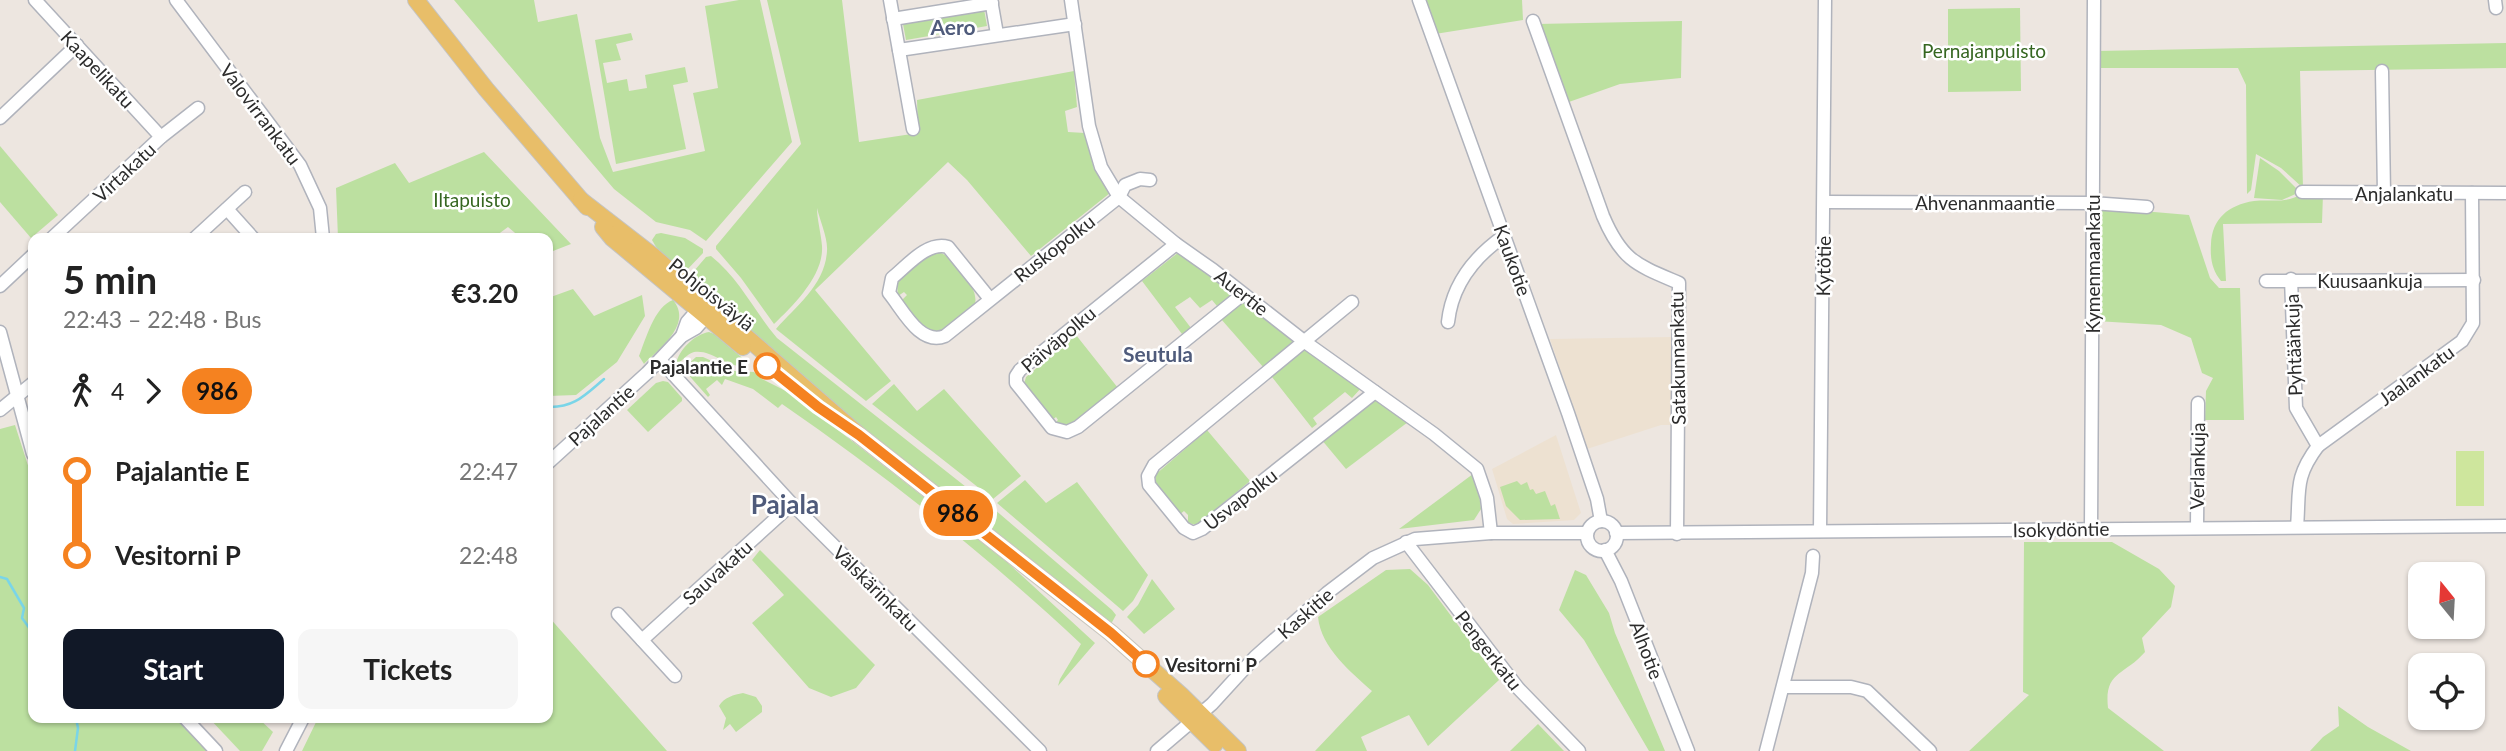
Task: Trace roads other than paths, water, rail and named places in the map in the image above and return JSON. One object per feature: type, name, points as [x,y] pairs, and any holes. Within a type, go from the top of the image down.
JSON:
[{"type":"main road","name":"Pohjoisväylä","points":[[416,0],[486,89],[612,237],[705,310],[818,407],[859,435],[1007,552],[1196,718],[1238,751]]},
{"type":"main road","name":"Pohjoisväylä","points":[[1196,718],[1222,751]]},
{"type":"street","name":"Kaapelikatu","points":[[35,0],[161,137]]},
{"type":"street","name":"Valovirrankatu","points":[[176,0],[300,164],[320,208],[322,233]]},
{"type":"street","points":[[890,0],[913,129]]},
{"type":"street","name":"Auertie","points":[[1071,0],[1089,126],[1101,167],[1119,197],[1175,244],[1305,342],[1434,434],[1477,469],[1487,498],[1491,533]]},
{"type":"street","name":"Kaukotie","points":[[1419,0],[1568,413],[1597,499],[1601,521]]},
{"type":"street","name":"Kytötie","points":[[1820,531],[1825,0]]},
{"type":"street","name":"Kymenmaankatu","points":[[2091,528],[2094,0]]},
{"type":"street","points":[[893,19],[992,1],[997,34]]},
{"type":"street","name":"Satakunnankatu","points":[[1533,21],[1615,243],[1641,266],[1679,284],[1677,534]]},
{"type":"street","points":[[899,50],[1075,24]]},
{"type":"street","points":[[0,118],[77,45]]},
{"type":"street","points":[[2382,71],[2384,194]]},
{"type":"street","name":"Virtakatu","points":[[57,233],[161,137],[198,108]]},
{"type":"street","name":"Ruskopolku","points":[[990,299],[948,247],[940,245],[920,255],[892,278],[889,285],[889,293],[919,331],[937,340],[945,336],[1119,197],[1125,185],[1150,180]]},
{"type":"street","points":[[201,233],[245,192]]},
{"type":"street","name":"Anjalankatu","points":[[2302,192],[2506,192]]},
{"type":"street","name":"Jaalankatu","points":[[2297,527],[2298,485],[2305,463],[2318,446],[2462,341],[2473,323],[2472,193]]},
{"type":"street","name":"Ahvenanmaantie","points":[[1824,202],[2092,203],[2147,207]]},
{"type":"street","points":[[227,209],[249,233]]},
{"type":"street","points":[[1448,323],[1450,306],[1461,280],[1483,251],[1504,236]]},
{"type":"street","name":"Päiväpolku","points":[[1175,244],[1020,370],[1016,383],[1052,428],[1067,432],[1078,427],[1243,294]]},
{"type":"street","points":[[0,286],[28,261]]},
{"type":"street","name":"Pyhtäänkuja","points":[[2291,279],[2296,408],[2318,446]]},
{"type":"street","name":"Kuusaankuja","points":[[2266,281],[2474,280]]},
{"type":"street","points":[[1305,342],[1352,302]]},
{"type":"street","name":"Pajalantie","points":[[553,458],[660,360],[682,336],[696,328],[705,310]]},
{"type":"street","points":[[0,332],[28,437]]},
{"type":"street","name":"Usvapolku","points":[[1305,342],[1154,465],[1148,476],[1149,485],[1184,528],[1193,533],[1202,529],[1375,392]]},
{"type":"street","name":"Välskärinkatu","points":[[660,360],[792,504],[1040,751]]},
{"type":"street","points":[[0,410],[28,387]]},
{"type":"street","name":"Verlankuja","points":[[2197,528],[2198,403]]},
{"type":"street","name":"Sauvakatu","points":[[642,640],[792,504]]},
{"type":"street","points":[[1601,521],[1610,523],[1616,533],[1614,544],[1605,550],[1592,547],[1587,540],[1592,524],[1601,521]]},
{"type":"street","name":"Isokydöntie","points":[[1616,533],[2506,526]]},
{"type":"street","points":[[1491,533],[1587,533]]},
{"type":"street","name":"Kaskitie","points":[[1157,751],[1196,718],[1255,657],[1328,593],[1373,558],[1415,539],[1491,533]]},
{"type":"street","name":"Pengerkatu","points":[[1406,542],[1518,688],[1579,751]]},
{"type":"street","name":"Alhotie","points":[[1605,550],[1621,581],[1688,751]]},
{"type":"street","points":[[1766,751],[1812,573],[1813,555]]},
{"type":"street","points":[[618,614],[675,676]]},
{"type":"street","points":[[1783,687],[1851,687],[1867,691],[1930,751]]},
{"type":"street","points":[[190,723],[216,751]]},
{"type":"street","points":[[286,751],[300,723]]},
{"type":"waterway","points":[[553,407],[572,403],[604,379]]},
{"type":"waterway","points":[[0,577],[7,579],[24,608],[22,618],[28,626]]},
{"type":"waterway","points":[[75,751],[77,723]]},
{"type":"place","name":"Pajalantie E","points":[[767,366]]},
{"type":"place","name":"Vesitorni P","points":[[1146,664]]},
{"type":"district","name":"Aero","points":[[953,26]]},
{"type":"district","name":"Seutula","points":[[1158,353]]},
{"type":"district","name":"Pajala","points":[[785,504]]},
{"type":"park label","name":"Pernajanpuisto","points":[[1984,50]]},
{"type":"park label","name":"Iltapuisto","points":[[472,199]]}]
